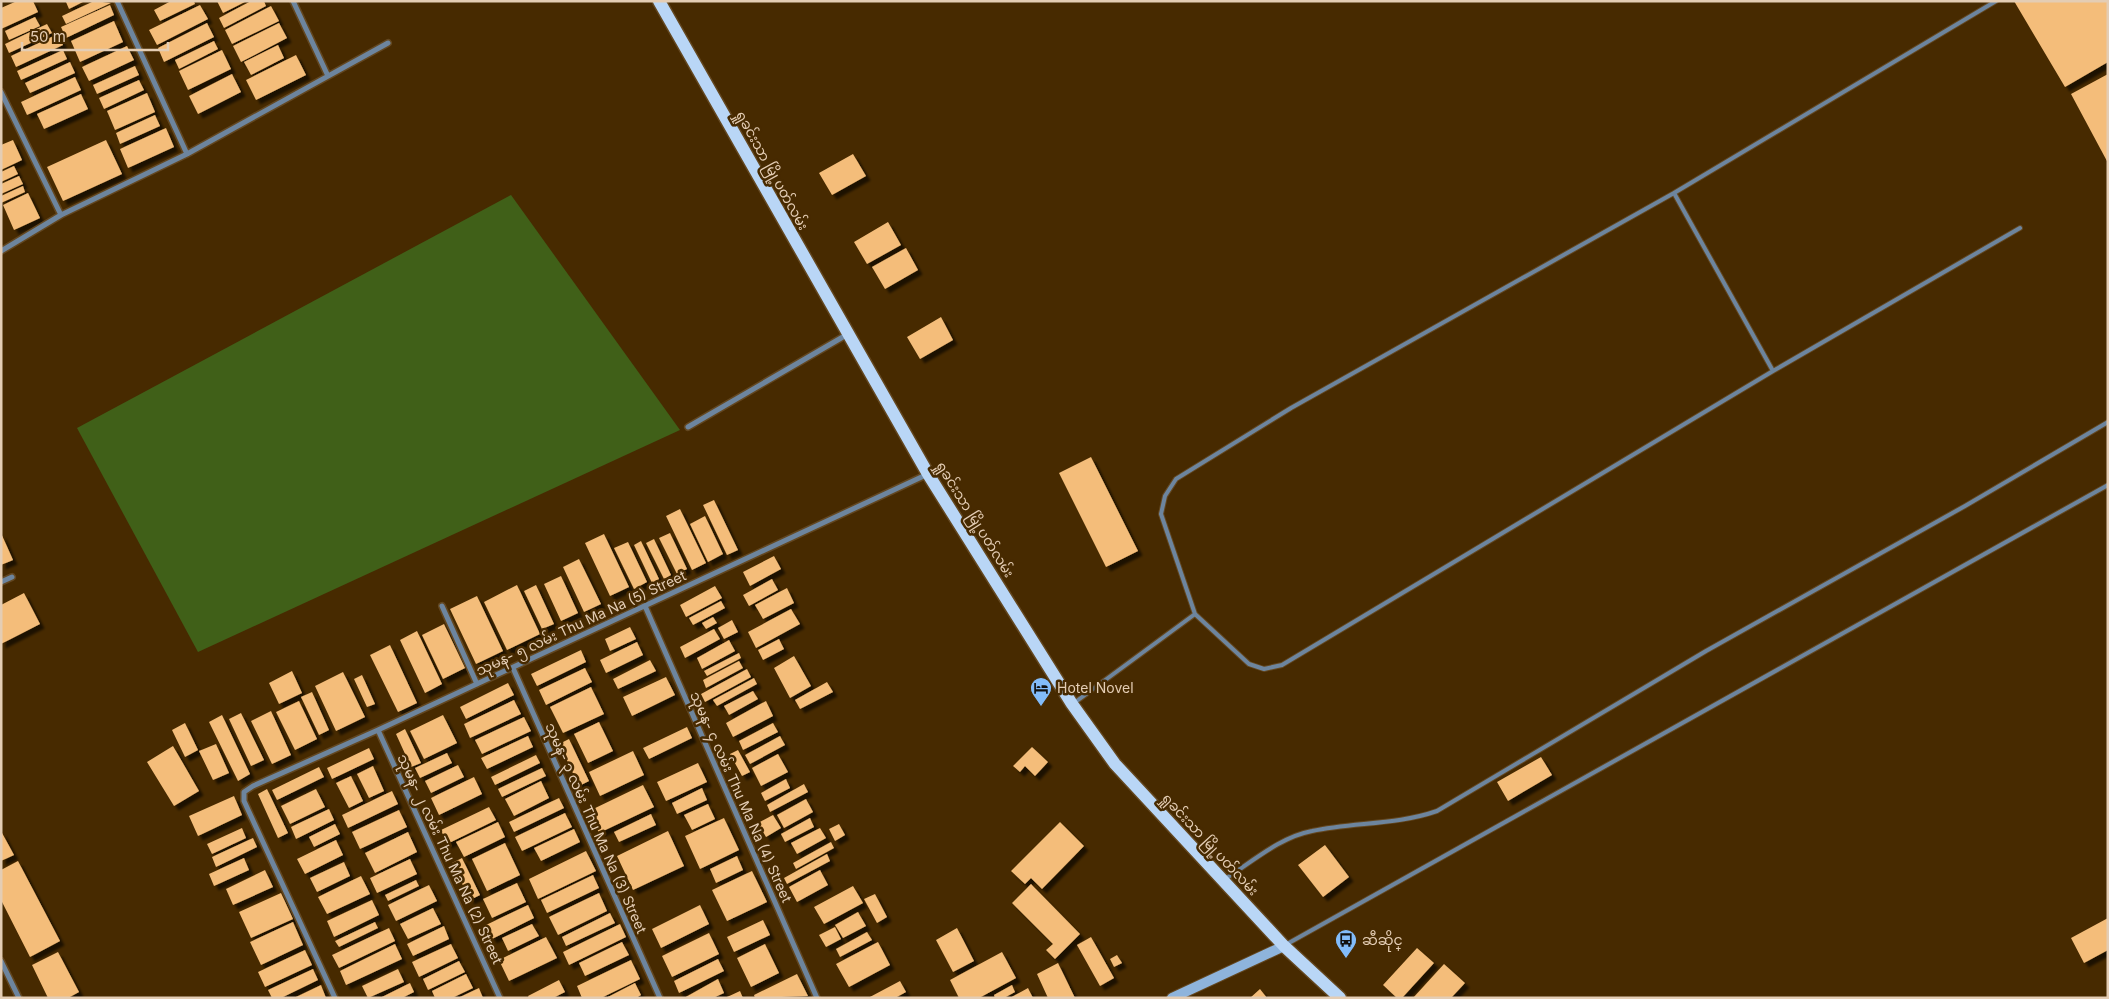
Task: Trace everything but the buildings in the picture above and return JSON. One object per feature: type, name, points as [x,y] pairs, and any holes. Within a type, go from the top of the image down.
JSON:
[{"type":"main road","name":"ရှုခင်းသာ မြို့ပတ်လမ်း","points":[[659,1],[928,474],[1072,704],[1115,764],[1284,946],[1340,998]]},
{"type":"street","points":[[117,1],[187,154]]},
{"type":"street","points":[[293,1],[328,76]]},
{"type":"street","points":[[1,251],[61,215],[187,154],[388,43]]},
{"type":"street","points":[[1,92],[61,215]]},
{"type":"street","points":[[688,427],[848,334]]},
{"type":"street","name":"သုမန- ၅ လမ်း Thu Ma Na (5) Street","points":[[335,998],[244,801],[244,792],[253,786],[513,668],[928,474]]},
{"type":"street","points":[[1,582],[12,577]]},
{"type":"street","points":[[442,606],[477,684]]},
{"type":"street","name":"သုမန- ၄ လမ်း Thu Ma Na (4) Street","points":[[646,606],[816,998]]},
{"type":"street","name":"သုမန- ၃ လမ်း Thu Ma Na (3) Street","points":[[513,668],[660,998]]},
{"type":"street","name":"သုမန- ၂ လမ်း Thu Ma Na (2) Street","points":[[378,730],[500,998]]},
{"type":"street","points":[[1172,998],[1284,946]]},
{"type":"street","points":[[1,960],[19,998]]},
{"type":"lane","points":[[1996,1],[1674,193],[1291,408],[1176,480],[1165,496],[1161,514],[1195,614],[1249,664],[1264,669],[1282,665],[1773,372],[2020,228]]},
{"type":"lane","points":[[1674,193],[1773,372]]},
{"type":"lane","points":[[1223,880],[1276,846],[1311,831],[1418,818],[1437,812],[1706,651],[1965,506],[2108,422]]},
{"type":"lane","points":[[1284,946],[2108,485]]},
{"type":"lane","points":[[1072,704],[1195,614]]},
{"type":"shaded area","points":[[511,195],[680,430],[198,652],[77,428]]},
{"type":"place","name":"Hotel Novel","points":[[1041,707]]},
{"type":"place","name":"ဆီဆိုင္","points":[[1346,959]]}]
